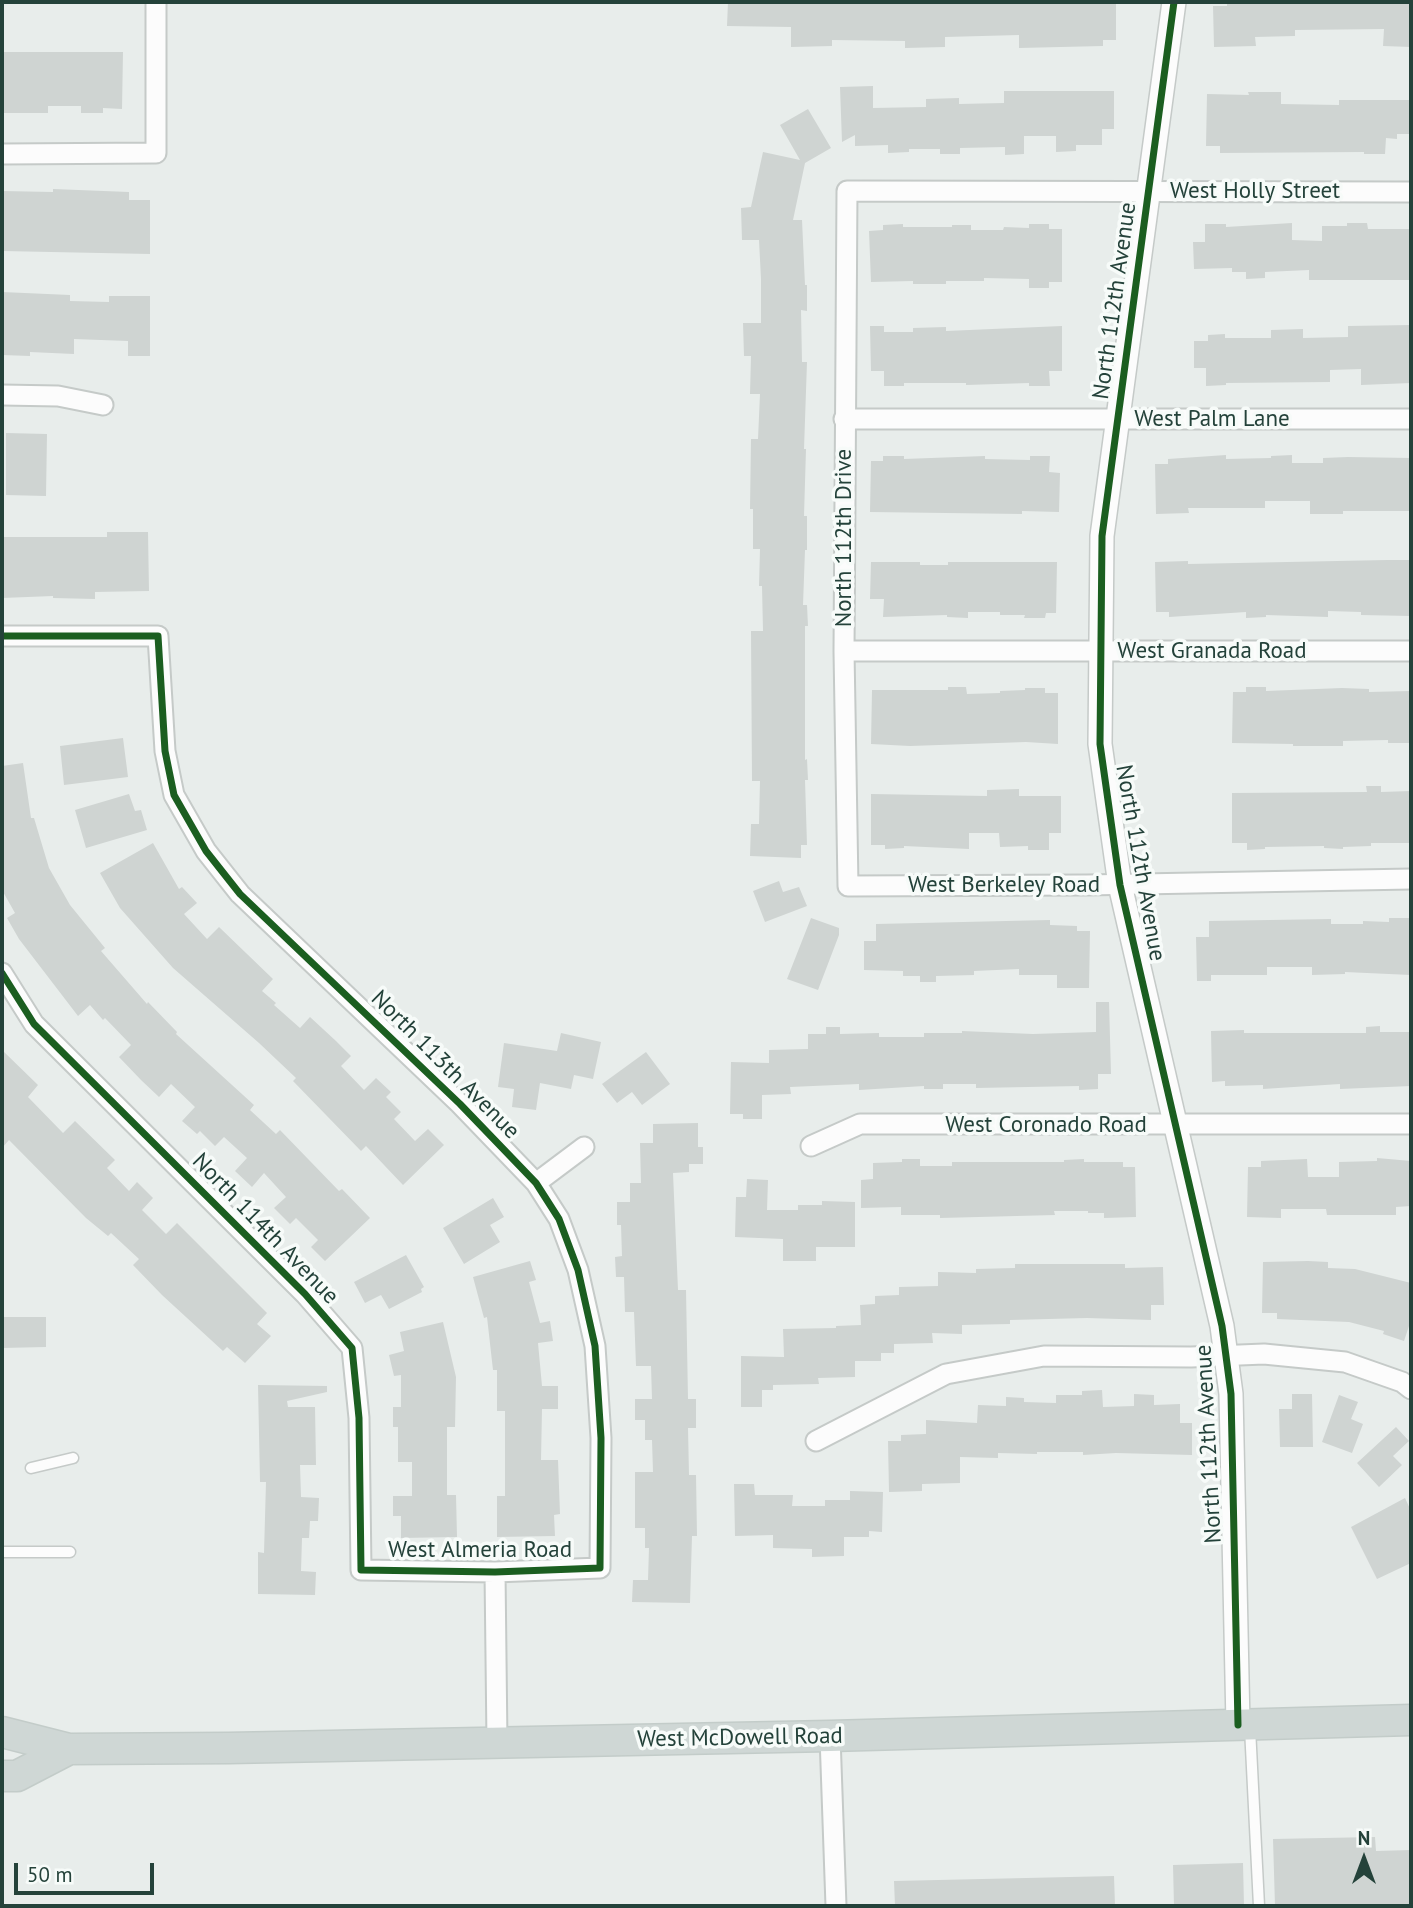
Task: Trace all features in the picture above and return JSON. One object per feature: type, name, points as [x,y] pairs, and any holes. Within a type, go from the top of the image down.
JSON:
[{"type":"main road","name":"West McDowell Road","points":[[2,1732],[69,1749],[830,1736],[1411,1720]]},
{"type":"main road","name":"West McDowell Road","points":[[2,1776],[17,1776],[69,1749]]},
{"type":"street","points":[[2,154],[156,153],[156,2]]},
{"type":"street","name":"North 112th Avenue","points":[[1174,2],[1102,536],[1100,744],[1120,885],[1222,1326],[1231,1394],[1244,1725]]},
{"type":"street","name":"West Holly Street","points":[[847,191],[1411,192]]},
{"type":"street","name":"North 112th Drive","points":[[847,191],[844,651],[848,886]]},
{"type":"street","points":[[2,395],[58,396],[103,405]]},
{"type":"street","name":"West Palm Lane","points":[[844,419],[1411,419]]},
{"type":"street","name":"North 113th Avenue","points":[[2,636],[158,636],[165,751],[174,795],[206,851],[240,894],[460,1104],[536,1183],[559,1219],[578,1270],[595,1346],[601,1438],[600,1568]]},
{"type":"street","name":"West Granada Road","points":[[844,651],[1411,651]]},
{"type":"street","name":"West Berkeley Road","points":[[848,886],[1120,885],[1411,879]]},
{"type":"street","name":"North 114th Avenue","points":[[2,973],[34,1024],[305,1294],[352,1348],[359,1418],[361,1570]]},
{"type":"street","name":"West Coronado Road","points":[[811,1146],[860,1124],[1411,1124]]},
{"type":"street","points":[[536,1183],[584,1147]]},
{"type":"street","points":[[816,1441],[946,1374],[1044,1356],[1264,1354],[1345,1362],[1402,1382],[1411,1389]]},
{"type":"street","name":"West Almeria Road","points":[[361,1570],[495,1572],[600,1568]]},
{"type":"street","points":[[495,1572],[497,1742]]},
{"type":"street","points":[[830,1736],[836,1906]]},
{"type":"lane","points":[[31,1468],[73,1458]]},
{"type":"lane","points":[[2,1552],[70,1552]]},
{"type":"lane","points":[[1244,1725],[1259,1906]]},
{"type":"building","points":[[728,2],[1116,2],[1116,40],[1103,40],[1103,46],[1019,48],[1019,35],[945,37],[945,47],[905,48],[905,41],[832,40],[832,46],[791,47],[791,27],[727,26]]},
{"type":"building","points":[[1227,2],[1411,2],[1411,47],[1383,46],[1384,29],[1295,30],[1295,36],[1255,37],[1256,46],[1214,47],[1213,6],[1227,6]]},
{"type":"building","points":[[2,52],[123,52],[122,109],[103,108],[103,113],[81,113],[81,106],[48,106],[48,113],[2,113]]},
{"type":"building","points":[[873,86],[873,108],[926,107],[926,99],[959,98],[959,104],[1004,103],[1004,91],[1114,91],[1114,129],[1102,129],[1102,145],[1076,145],[1076,151],[1056,152],[1056,136],[1024,136],[1024,154],[1005,155],[1005,147],[960,148],[960,154],[940,154],[940,149],[909,149],[909,152],[888,153],[888,145],[855,146],[855,135],[842,142],[840,87]]},
{"type":"building","points":[[1248,92],[1281,92],[1281,104],[1339,105],[1339,100],[1411,100],[1411,134],[1397,134],[1397,139],[1386,138],[1385,154],[1220,153],[1220,146],[1206,146],[1207,94],[1249,95]]},
{"type":"building","points":[[808,109],[831,148],[805,163],[793,220],[802,220],[807,285],[807,311],[801,310],[802,362],[807,362],[804,516],[807,516],[807,550],[803,605],[807,605],[808,626],[805,626],[807,845],[801,845],[801,858],[750,856],[751,824],[759,824],[760,781],[752,781],[751,631],[763,631],[762,586],[759,586],[760,549],[753,549],[753,509],[750,509],[751,439],[758,439],[760,394],[750,394],[751,356],[744,356],[743,323],[761,323],[761,279],[759,240],[742,240],[741,208],[751,207],[763,152],[800,160],[780,125]]},
{"type":"building","points":[[53,189],[129,192],[129,200],[150,200],[150,254],[2,251],[2,191],[53,192]]},
{"type":"building","points":[[1292,223],[1292,240],[1322,241],[1322,226],[1347,226],[1347,223],[1367,223],[1368,229],[1411,229],[1411,280],[1309,280],[1309,270],[1265,272],[1265,278],[1246,279],[1246,272],[1232,272],[1232,268],[1194,269],[1193,242],[1205,242],[1205,224],[1226,224],[1226,227]]},
{"type":"building","points":[[903,224],[903,227],[971,225],[971,230],[1003,230],[1004,227],[1029,228],[1029,224],[1049,224],[1049,229],[1062,229],[1062,282],[1049,282],[1049,288],[1029,288],[1029,279],[984,278],[984,281],[946,281],[946,284],[913,284],[913,281],[871,282],[869,231],[883,230],[883,225]]},
{"type":"building","points":[[2,292],[70,295],[70,301],[109,302],[109,296],[150,296],[150,356],[128,356],[128,341],[74,339],[74,354],[30,352],[30,356],[2,355]]},
{"type":"building","points":[[1411,325],[1411,383],[1361,385],[1361,369],[1330,370],[1330,382],[1226,383],[1206,386],[1206,368],[1194,368],[1194,341],[1208,341],[1208,335],[1225,334],[1225,338],[1271,338],[1271,330],[1303,329],[1303,338],[1348,337],[1348,326]]},
{"type":"building","points":[[870,326],[884,326],[884,332],[913,332],[913,328],[946,327],[946,331],[1062,326],[1062,371],[1049,371],[1050,386],[1029,386],[1029,383],[904,383],[904,386],[884,386],[884,371],[871,371]]},
{"type":"building","points":[[6,433],[47,434],[46,496],[6,495]]},
{"type":"building","points":[[1226,455],[1226,459],[1292,455],[1292,463],[1323,463],[1323,458],[1411,458],[1411,511],[1310,514],[1310,501],[1265,501],[1265,508],[1188,508],[1189,513],[1156,514],[1155,464],[1168,464],[1168,459]]},
{"type":"building","points":[[883,456],[904,456],[904,459],[985,456],[985,459],[1030,460],[1030,456],[1050,456],[1049,472],[1060,473],[1059,512],[870,512],[871,461],[883,461]]},
{"type":"building","points":[[107,532],[148,532],[149,591],[95,592],[95,599],[53,596],[2,598],[2,537],[107,537]]},
{"type":"building","points":[[1411,560],[1411,616],[1328,611],[1328,617],[1266,615],[1246,618],[1246,612],[1169,617],[1169,612],[1156,612],[1155,562],[1188,561],[1188,564]]},
{"type":"building","points":[[871,562],[948,565],[948,562],[1057,562],[1056,613],[1046,613],[1045,618],[1000,615],[1000,612],[968,612],[968,618],[947,615],[883,617],[884,599],[870,599]]},
{"type":"building","points":[[948,687],[966,687],[967,694],[1000,693],[1025,688],[1045,688],[1045,693],[1058,693],[1058,744],[871,744],[872,690],[948,690]]},
{"type":"building","points":[[1246,687],[1266,687],[1266,691],[1342,688],[1369,689],[1369,692],[1411,691],[1411,743],[1388,743],[1388,740],[1343,741],[1343,746],[1293,746],[1232,743],[1233,692],[1246,692]]},
{"type":"building","points":[[123,738],[128,777],[64,785],[60,746]]},
{"type":"building","points":[[23,763],[31,818],[34,818],[49,868],[70,905],[105,948],[101,951],[176,1034],[254,1105],[250,1110],[276,1134],[280,1130],[339,1191],[342,1189],[370,1218],[325,1261],[311,1247],[318,1240],[296,1218],[290,1224],[274,1208],[286,1197],[264,1173],[252,1187],[235,1171],[247,1158],[224,1137],[215,1146],[200,1131],[197,1134],[182,1121],[195,1107],[171,1084],[159,1097],[141,1080],[119,1057],[131,1045],[90,1005],[78,1016],[19,939],[7,918],[15,913],[2,890],[2,766]]},
{"type":"building","points":[[1366,786],[1381,786],[1381,792],[1411,791],[1411,843],[1371,843],[1371,846],[1343,849],[1324,846],[1247,850],[1247,843],[1232,843],[1232,793],[1367,792]]},
{"type":"building","points":[[1019,789],[1019,796],[1061,796],[1061,833],[1049,833],[1049,850],[1028,850],[1028,846],[1000,847],[999,833],[969,833],[969,849],[904,846],[885,849],[885,845],[871,845],[871,794],[987,796],[987,790]]},
{"type":"building","points":[[129,794],[135,811],[141,810],[147,830],[86,848],[75,810]]},
{"type":"building","points":[[153,843],[179,889],[182,887],[197,903],[184,914],[207,939],[219,927],[273,979],[262,991],[276,1003],[274,1005],[300,1028],[310,1017],[336,1041],[351,1056],[341,1066],[364,1090],[376,1078],[391,1092],[386,1097],[401,1112],[394,1119],[415,1141],[428,1129],[444,1145],[403,1185],[366,1146],[361,1151],[293,1081],[296,1078],[259,1043],[173,968],[120,908],[100,873]]},
{"type":"building","points":[[779,881],[783,892],[799,887],[807,906],[765,922],[753,891]]},
{"type":"building","points":[[811,918],[839,928],[839,935],[818,990],[787,979]]},
{"type":"building","points":[[1389,918],[1409,918],[1411,975],[1345,972],[1312,975],[1312,967],[1267,967],[1267,975],[1211,975],[1211,981],[1197,981],[1196,937],[1209,937],[1209,921],[1331,919],[1331,924],[1363,924],[1363,921],[1389,922]]},
{"type":"building","points":[[1050,920],[1050,925],[1077,926],[1077,931],[1090,931],[1089,988],[1057,988],[1057,975],[1019,975],[1019,969],[974,971],[974,975],[936,976],[936,982],[920,982],[920,976],[903,976],[903,971],[864,970],[864,941],[876,941],[876,924]]},
{"type":"building","points":[[1096,1002],[1109,1002],[1111,1074],[1098,1074],[1098,1089],[1079,1090],[1079,1086],[976,1088],[976,1084],[943,1084],[943,1089],[924,1089],[924,1086],[859,1090],[859,1084],[790,1087],[791,1094],[762,1095],[762,1119],[743,1119],[743,1114],[730,1114],[731,1062],[769,1063],[769,1050],[808,1049],[808,1034],[826,1034],[826,1027],[840,1027],[840,1034],[879,1033],[879,1037],[924,1037],[924,1033],[962,1031],[1033,1034],[1096,1032]]},
{"type":"building","points":[[1380,1026],[1380,1032],[1411,1032],[1411,1086],[1340,1089],[1340,1084],[1263,1089],[1263,1085],[1225,1086],[1225,1081],[1212,1082],[1211,1031],[1366,1033],[1366,1027]]},
{"type":"building","points":[[561,1033],[601,1042],[593,1079],[574,1075],[571,1089],[540,1083],[536,1110],[512,1107],[514,1089],[498,1087],[504,1043],[557,1051]]},
{"type":"building","points":[[2,1050],[38,1085],[28,1097],[63,1133],[75,1121],[115,1160],[107,1168],[129,1191],[137,1182],[153,1198],[142,1210],[166,1234],[177,1223],[267,1313],[257,1324],[271,1336],[245,1363],[227,1347],[223,1351],[162,1295],[133,1265],[139,1259],[111,1233],[108,1236],[86,1218],[9,1140],[2,1148]]},
{"type":"building","points":[[646,1052],[670,1084],[642,1105],[632,1092],[617,1103],[602,1084]]},
{"type":"building","points":[[698,1123],[698,1147],[703,1147],[703,1164],[689,1164],[689,1172],[673,1173],[678,1290],[686,1290],[688,1399],[696,1399],[696,1428],[688,1428],[689,1475],[696,1475],[697,1536],[692,1536],[690,1603],[632,1602],[633,1580],[648,1580],[649,1548],[645,1548],[645,1528],[635,1528],[635,1472],[653,1472],[652,1440],[645,1440],[645,1420],[635,1420],[635,1399],[652,1399],[651,1366],[636,1366],[634,1312],[625,1312],[624,1277],[616,1277],[615,1257],[622,1256],[621,1225],[617,1225],[617,1202],[630,1202],[630,1183],[641,1183],[640,1143],[653,1143],[653,1124]]},
{"type":"building","points":[[1377,1158],[1411,1161],[1411,1206],[1396,1207],[1396,1215],[1327,1215],[1326,1209],[1281,1209],[1281,1218],[1247,1217],[1248,1167],[1261,1167],[1261,1161],[1307,1159],[1308,1177],[1339,1177],[1339,1162],[1377,1161]]},
{"type":"building","points":[[902,1159],[920,1159],[920,1166],[952,1166],[952,1162],[1064,1162],[1084,1159],[1084,1162],[1123,1162],[1123,1167],[1135,1167],[1136,1217],[1104,1218],[1104,1213],[1054,1211],[1055,1215],[940,1218],[940,1215],[901,1215],[901,1207],[861,1208],[861,1180],[873,1179],[873,1163],[902,1162]]},
{"type":"building","points":[[747,1179],[768,1180],[767,1210],[798,1210],[798,1205],[822,1205],[822,1201],[855,1202],[855,1247],[816,1247],[816,1261],[783,1261],[783,1239],[735,1237],[736,1197],[746,1197]]},
{"type":"building","points":[[493,1198],[504,1217],[490,1225],[500,1242],[464,1264],[443,1228]]},
{"type":"building","points":[[406,1255],[424,1287],[422,1292],[389,1309],[381,1295],[365,1303],[354,1282]]},
{"type":"building","points":[[530,1261],[536,1280],[529,1282],[540,1323],[550,1321],[553,1341],[538,1343],[542,1386],[558,1386],[558,1409],[542,1409],[541,1460],[558,1460],[560,1514],[554,1515],[555,1536],[497,1537],[497,1496],[505,1496],[505,1411],[497,1411],[497,1370],[493,1370],[487,1317],[484,1318],[473,1277]]},
{"type":"building","points":[[1263,1262],[1328,1262],[1328,1268],[1355,1269],[1411,1283],[1411,1320],[1404,1341],[1383,1334],[1384,1331],[1349,1322],[1277,1319],[1277,1313],[1262,1313]]},
{"type":"building","points":[[1015,1264],[1125,1264],[1125,1268],[1163,1267],[1164,1305],[1151,1305],[1151,1320],[1010,1320],[1010,1324],[962,1325],[962,1334],[932,1333],[933,1343],[894,1344],[894,1353],[881,1353],[881,1361],[855,1361],[855,1377],[818,1378],[819,1384],[773,1385],[773,1390],[762,1390],[762,1407],[741,1407],[741,1356],[784,1357],[783,1329],[861,1325],[860,1305],[875,1304],[875,1296],[899,1295],[899,1287],[938,1286],[938,1272],[976,1273],[976,1269],[1015,1268]]},
{"type":"building","points":[[2,1317],[46,1317],[46,1347],[2,1348]]},
{"type":"building","points":[[443,1322],[456,1377],[455,1427],[447,1427],[447,1495],[456,1495],[457,1537],[401,1538],[401,1516],[393,1516],[393,1496],[412,1496],[412,1462],[398,1462],[398,1427],[393,1427],[393,1407],[401,1407],[401,1375],[394,1376],[389,1355],[404,1351],[400,1332]]},
{"type":"building","points":[[258,1385],[327,1386],[327,1392],[287,1401],[288,1407],[315,1407],[316,1465],[300,1465],[301,1497],[319,1498],[318,1521],[310,1521],[309,1538],[302,1538],[301,1571],[316,1572],[315,1595],[258,1594],[258,1552],[264,1553],[266,1482],[260,1482]]},
{"type":"building","points":[[1102,1390],[1103,1407],[1134,1406],[1134,1394],[1154,1395],[1154,1405],[1180,1404],[1180,1423],[1192,1423],[1192,1455],[1083,1455],[1083,1452],[1037,1452],[998,1453],[998,1458],[960,1457],[960,1483],[922,1484],[922,1491],[889,1492],[888,1441],[901,1441],[901,1435],[926,1434],[926,1420],[977,1423],[978,1405],[1006,1406],[1006,1397],[1024,1398],[1024,1402],[1056,1403],[1056,1395],[1082,1395],[1082,1391]]},
{"type":"building","points":[[1292,1394],[1312,1394],[1313,1447],[1280,1447],[1279,1409],[1292,1409]]},
{"type":"building","points":[[1339,1395],[1358,1402],[1351,1419],[1363,1424],[1352,1453],[1322,1442]]},
{"type":"building","points":[[1396,1427],[1409,1441],[1393,1456],[1402,1465],[1379,1487],[1357,1463]]},
{"type":"building","points":[[734,1484],[754,1484],[755,1495],[793,1495],[792,1506],[825,1506],[825,1500],[850,1500],[850,1491],[883,1492],[882,1532],[869,1531],[869,1537],[844,1537],[844,1556],[812,1557],[812,1549],[773,1548],[773,1535],[735,1536]]},
{"type":"building","points":[[1405,1498],[1411,1511],[1411,1563],[1377,1579],[1351,1527]]},
{"type":"building","points":[[1375,1837],[1376,1851],[1411,1850],[1411,1906],[1275,1906],[1273,1839]]},
{"type":"building","points":[[1243,1863],[1244,1906],[1174,1906],[1173,1865]]},
{"type":"building","points":[[1114,1876],[1115,1906],[895,1906],[894,1881]]},
{"type":"cycle path","points":[[1174,2],[1102,536],[1100,744],[1120,885],[1222,1326],[1231,1394],[1238,1725]]},
{"type":"cycle path","points":[[2,636],[158,636],[165,751],[174,795],[206,851],[240,894],[460,1104],[536,1183],[559,1219],[578,1270],[595,1346],[601,1438],[600,1568],[495,1572],[361,1570],[359,1418],[352,1348],[305,1294],[34,1024],[2,973]]}]
